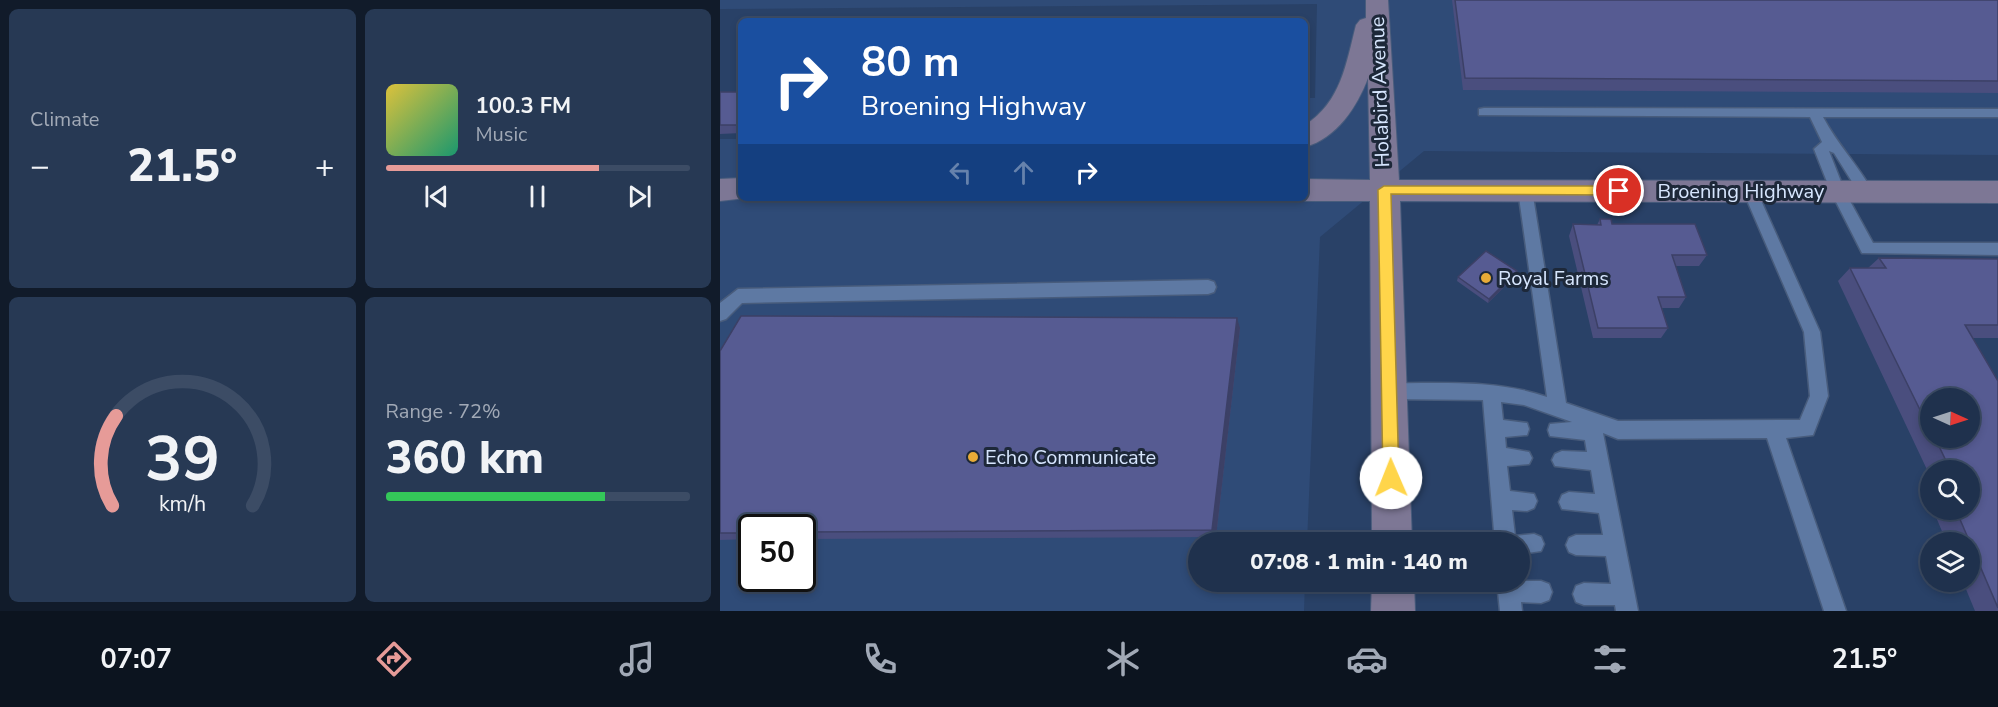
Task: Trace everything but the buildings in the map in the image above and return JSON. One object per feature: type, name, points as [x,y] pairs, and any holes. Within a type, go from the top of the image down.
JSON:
[{"type":"main road","points":[[1308,136],[1326,126],[1342,109],[1352,88],[1376,0]]},
{"type":"main road","name":"Holabird Avenue","points":[[1376,0],[1384,190],[1392,532]]},
{"type":"main road","points":[[720,190],[738,189]]},
{"type":"main road","name":"Broening Highway","points":[[1308,190],[1998,192]]},
{"type":"main road","points":[[1393,592],[1393,611]]},
{"type":"lane","points":[[1484,112],[1998,113]]},
{"type":"lane","points":[[1814,112],[1830,144],[1839,150],[1868,249],[1998,249]]},
{"type":"lane","points":[[1830,144],[1821,149],[1852,192]]},
{"type":"lane","points":[[1525,190],[1557,406]]},
{"type":"lane","points":[[1557,430],[1593,426],[1618,430],[1774,431],[1806,429],[1819,396],[1812,332],[1750,191]]},
{"type":"lane","points":[[720,314],[738,296],[1208,287]]},
{"type":"lane","points":[[1389,391],[1491,392],[1524,397],[1557,406],[1593,426]]},
{"type":"lane","points":[[1491,392],[1504,532]]},
{"type":"lane","points":[[1584,594],[1626,603],[1593,426]]},
{"type":"lane","points":[[1494,428],[1520,429]]},
{"type":"lane","points":[[1774,431],[1835,611]]},
{"type":"lane","points":[[1497,457],[1522,458]]},
{"type":"lane","points":[[1562,460],[1599,461]]},
{"type":"lane","points":[[1501,500],[1527,501]]},
{"type":"lane","points":[[1569,502],[1607,504]]},
{"type":"lane","points":[[1576,545],[1615,546]]},
{"type":"lane","points":[[1510,595],[1541,592]]},
{"type":"shaded area","points":[[720,0],[1998,0],[1998,155],[1424,151],[1320,237],[1307,532],[1188,532],[1188,592],[1305,592],[1304,611],[720,611],[720,139],[738,139],[738,201],[1308,201],[1308,98],[1315,98],[1317,4],[720,9]]},
{"type":"place","name":"Royal Farms","points":[[1486,278]]},
{"type":"place","name":"Echo Communicate","points":[[973,457]]},
{"type":"route","points":[[1391,478],[1384,190],[1619,191]]}]
